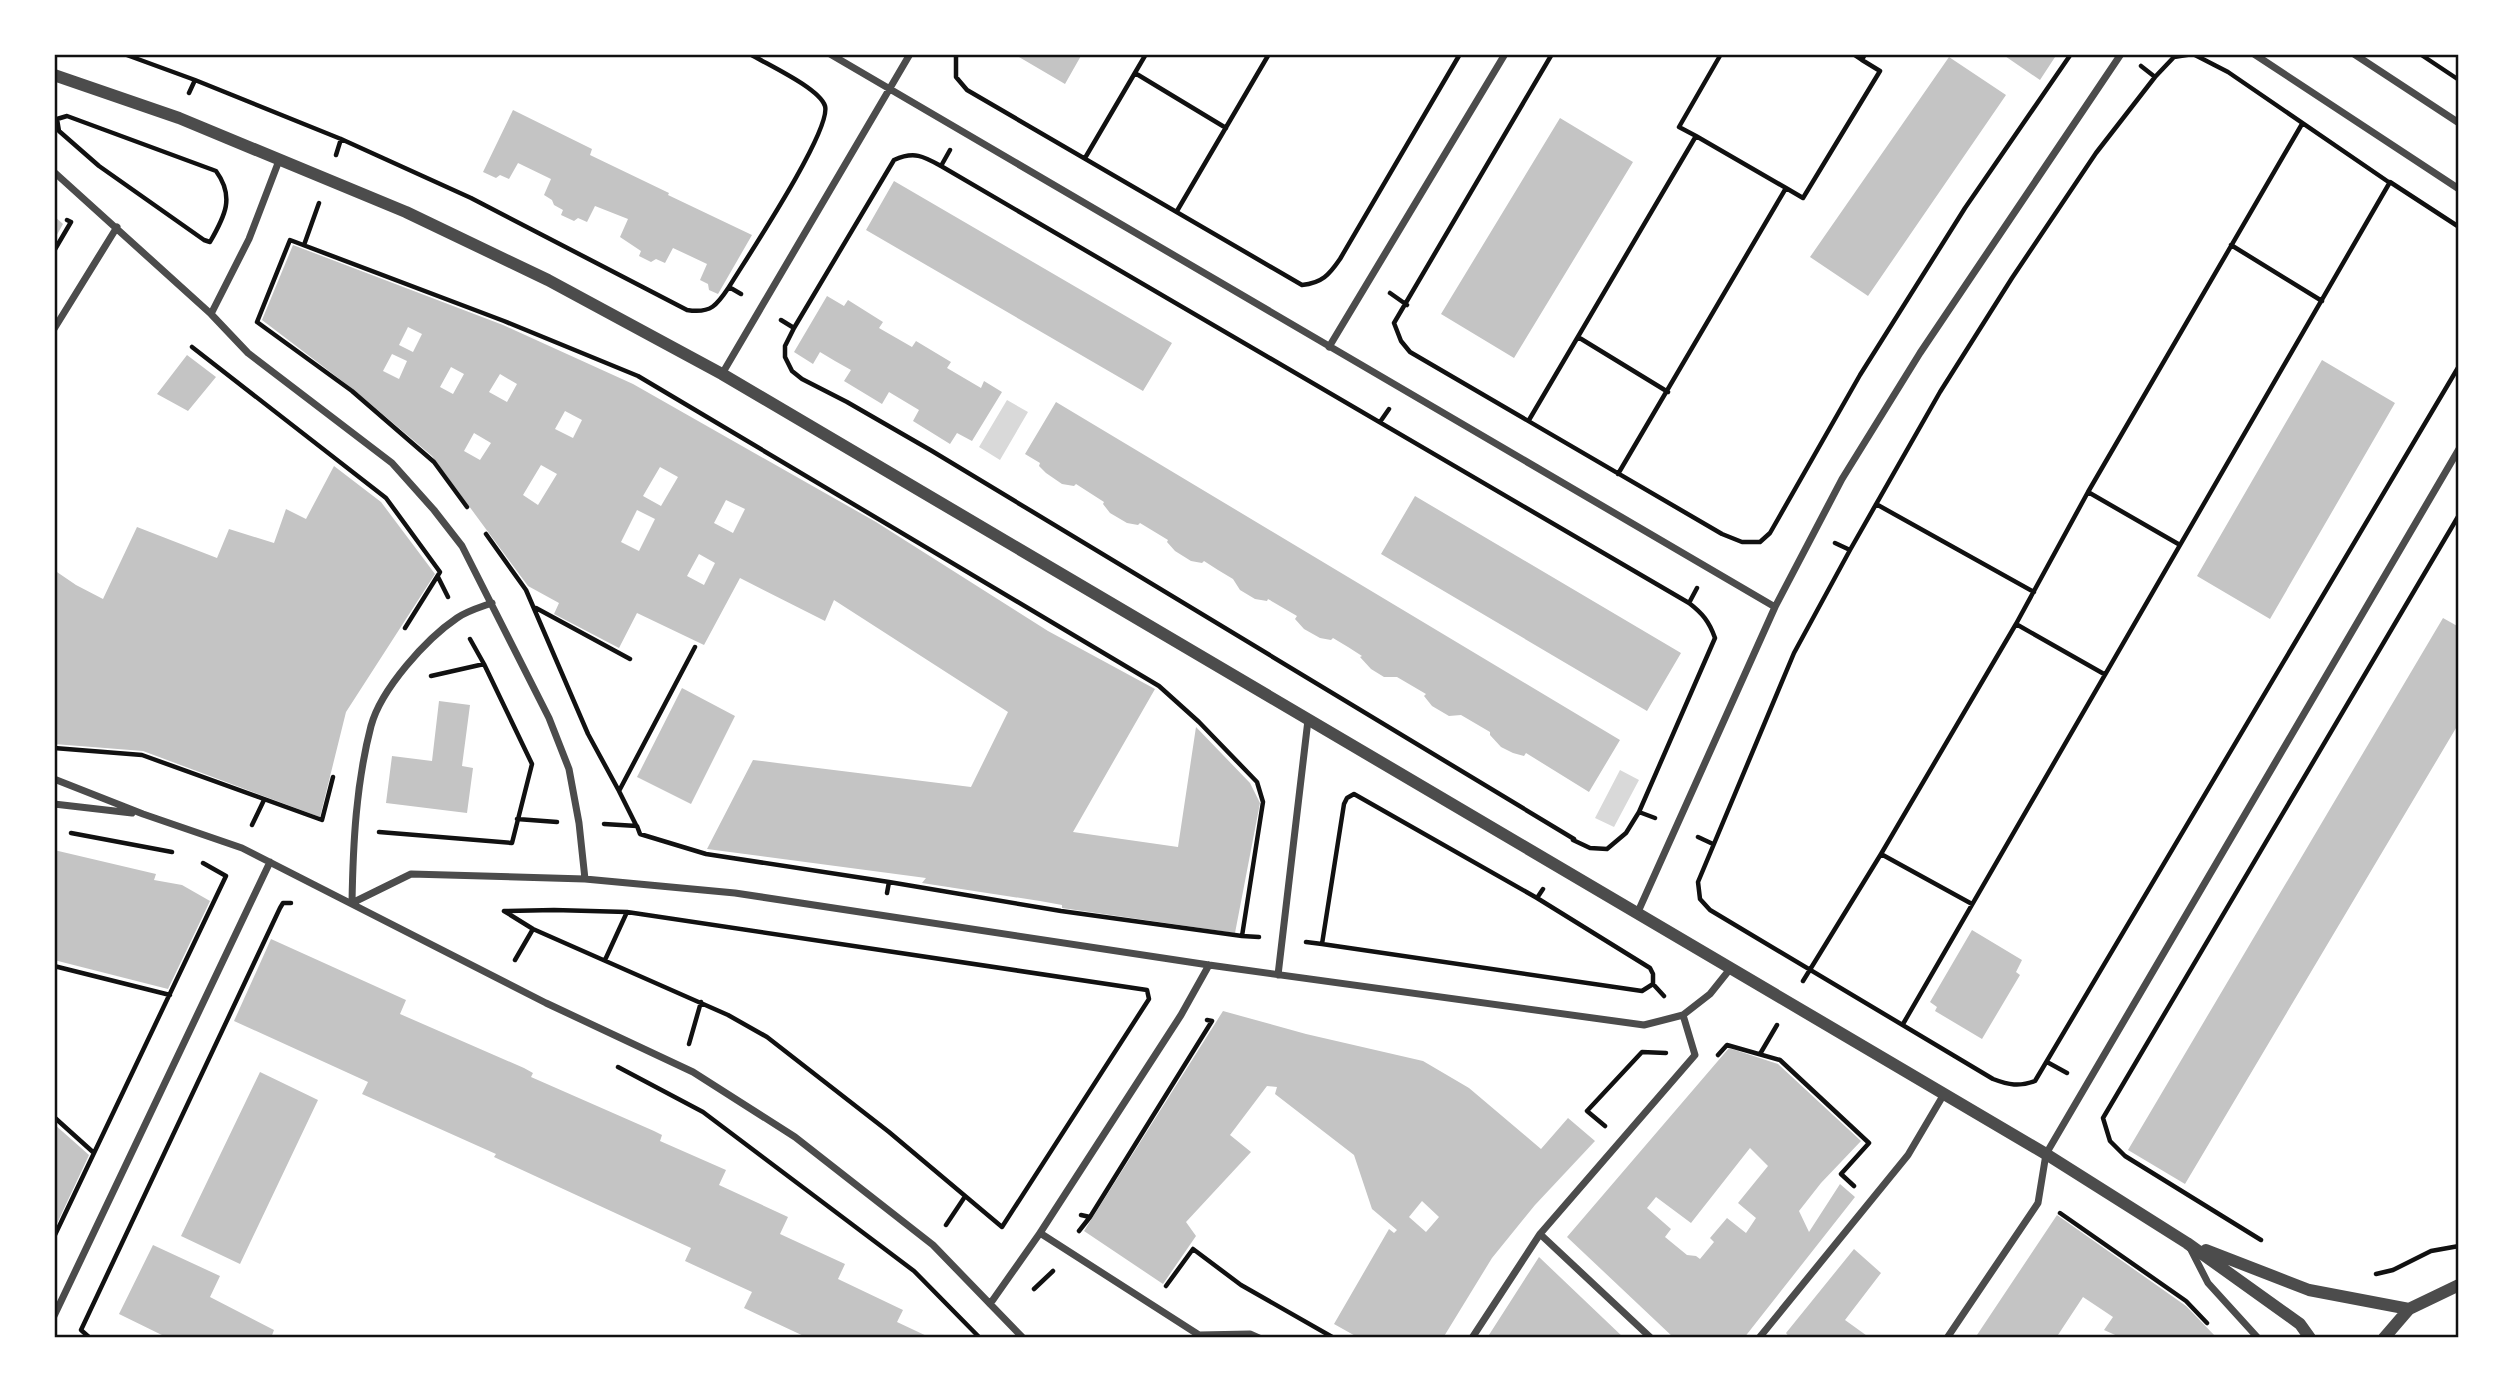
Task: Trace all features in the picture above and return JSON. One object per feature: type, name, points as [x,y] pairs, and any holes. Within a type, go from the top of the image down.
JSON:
[{"type":"street","points":[[830,54],[1776,607]]},
{"type":"street","points":[[722,374],[910,54]]},
{"type":"street","points":[[1329,347],[1505,54]]},
{"type":"street","points":[[1637,914],[1776,607],[1842,480],[1920,353],[2121,54]]},
{"type":"street","points":[[2255,54],[2459,189]]},
{"type":"street","points":[[2354,54],[2459,123]]},
{"type":"street","points":[[54,75],[179,118],[406,212],[548,280],[722,374],[2046,1154],[2187,1243],[2300,1324],[2310,1338]]},
{"type":"street","points":[[211,314],[249,239],[280,158]]},
{"type":"street","points":[[54,172],[211,314],[248,353],[392,463],[462,546],[549,718],[569,769],[585,878]]},
{"type":"street","points":[[54,329],[117,227]]},
{"type":"street","points":[[1947,1338],[2038,1203],[2046,1154],[2459,449]]},
{"type":"street","points":[[352,903],[354,827],[371,724],[394,681],[424,646],[459,617],[492,603]]},
{"type":"street","points":[[1278,975],[1308,720]]},
{"type":"street","points":[[54,779],[143,814],[242,848],[546,1003],[693,1072],[795,1137],[933,1245],[1023,1338]]},
{"type":"street","points":[[54,804],[143,814]]},
{"type":"street","points":[[54,1316],[270,862]]},
{"type":"street","points":[[352,903],[411,874],[585,878],[735,892],[1209,965],[1644,1025],[1683,1015],[1710,994],[1730,969]]},
{"type":"street","points":[[990,1304],[1040,1233],[1181,1015],[1209,965]]},
{"type":"street","points":[[1472,1338],[1540,1234],[1695,1055],[1683,1015]]},
{"type":"street","points":[[1759,1338],[1908,1155],[1944,1094]]},
{"type":"street","points":[[1040,1233],[1198,1336],[1250,1334],[1259,1338]]},
{"type":"street","points":[[1540,1234],[1651,1338]]},
{"type":"street","points":[[2187,1243],[2309,1290],[2409,1309]]},
{"type":"street","points":[[2187,1243],[2208,1283],[2258,1338]]},
{"type":"street","points":[[2384,1338],[2409,1309],[2459,1285]]},
{"type":"path","points":[[124,54],[341,139],[471,198],[687,310],[699,312],[716,306],[729,287],[814,145],[826,118],[825,105],[816,93],[750,54]]},
{"type":"path","points":[[956,54],[957,77],[967,90],[1302,285],[1316,284],[1328,277],[1460,54]]},
{"type":"path","points":[[1085,158],[1146,54]]},
{"type":"path","points":[[1177,211],[1269,54]]},
{"type":"path","points":[[1552,54],[1394,323],[1401,341],[1410,352],[1722,534],[1742,542],[1760,542],[1770,533],[1860,375],[1937,252],[2071,54]]},
{"type":"path","points":[[1721,54],[1679,127],[1803,198],[1880,71],[1863,57],[1853,54]]},
{"type":"path","points":[[2459,227],[2228,72],[2193,54],[2174,57],[2155,77],[2096,153],[2012,278],[1940,393],[1876,504],[1794,653],[1698,882],[1700,899],[1710,910],[1993,1079],[2009,1085],[2025,1085],[2035,1081],[2459,366]]},
{"type":"path","points":[[2420,54],[2459,80]]},
{"type":"path","points":[[1135,73],[1226,128]]},
{"type":"path","points":[[179,118],[195,80]]},
{"type":"path","points":[[66,116],[216,171],[225,184],[228,199],[221,221],[210,242],[204,240],[99,166],[60,131],[58,119],[66,116]]},
{"type":"path","points":[[1760,1054],[2016,624],[2088,492],[2302,124]]},
{"type":"path","points":[[1529,420],[1696,136]]},
{"type":"path","points":[[908,154],[920,154],[941,166],[1689,603],[1703,614],[1715,638],[1639,812],[1626,833],[1607,849],[1590,848],[1574,839],[921,445],[802,379],[792,371],[785,357],[785,346],[793,328],[894,160],[908,154]]},
{"type":"path","points":[[1902,1024],[2390,183]]},
{"type":"path","points":[[1618,474],[1786,188]]},
{"type":"path","points":[[54,251],[71,222],[64,217]]},
{"type":"path","points":[[470,512],[434,462],[352,391],[257,322],[290,240],[504,321],[638,376],[1159,686],[1199,722],[1257,782],[1263,802],[1242,936],[1061,911],[706,854],[640,834],[588,734],[526,590],[484,532]]},
{"type":"path","points":[[2231,245],[2322,301]]},
{"type":"path","points":[[729,287],[793,328]]},
{"type":"path","points":[[1577,337],[1668,392]]},
{"type":"path","points":[[192,347],[386,498],[440,572],[401,634]]},
{"type":"path","points":[[2088,492],[2180,545]]},
{"type":"path","points":[[1876,504],[2034,592]]},
{"type":"path","points":[[2263,1241],[2125,1156],[2110,1141],[2104,1118],[2459,515]]},
{"type":"path","points":[[534,607],[630,659]]},
{"type":"path","points":[[2016,624],[2104,674]]},
{"type":"path","points":[[619,791],[695,647]]},
{"type":"path","points":[[383,820],[381,833],[512,843],[532,764],[484,664],[431,675],[425,685]]},
{"type":"path","points":[[54,748],[142,755],[322,820],[336,768]]},
{"type":"path","points":[[1354,794],[1537,898],[1650,968],[1653,984],[1642,991],[1322,944],[1344,804],[1347,798],[1354,794]]},
{"type":"path","points":[[1639,812],[1713,844]]},
{"type":"path","points":[[517,819],[637,826]]},
{"type":"path","points":[[67,833],[181,854]]},
{"type":"path","points":[[1537,898],[1574,839]]},
{"type":"path","points":[[1881,854],[1972,904]]},
{"type":"path","points":[[54,1237],[226,876],[200,862]]},
{"type":"path","points":[[883,916],[889,882]]},
{"type":"path","points":[[90,1338],[81,1330],[87,1317],[280,908],[283,903],[292,904]]},
{"type":"path","points":[[504,911],[627,912],[1147,990],[1149,999],[1002,1227],[890,1132],[767,1037],[728,1015],[533,929],[504,911]]},
{"type":"path","points":[[605,960],[627,912]]},
{"type":"path","points":[[54,966],[170,995]]},
{"type":"path","points":[[1090,1217],[1212,1021]]},
{"type":"path","points":[[1714,1059],[1727,1045],[1780,1060],[1869,1143],[1841,1174],[1862,1193]]},
{"type":"path","points":[[612,1064],[673,1095],[714,1120],[914,1271],[981,1338]]},
{"type":"path","points":[[54,1117],[94,1153]]},
{"type":"path","points":[[2055,1210],[2186,1301],[2213,1329]]},
{"type":"path","points":[[2365,1278],[2393,1270],[2431,1251],[2459,1246]]},
{"type":"path","points":[[1161,1293],[1193,1249],[1241,1284],[1334,1338]]},
{"type":"shaded area","points":[[1007,400],[1028,412],[1000,460],[979,447]]},
{"type":"shaded area","points":[[1620,770],[1639,780],[1614,827],[1595,818]]},
{"type":"building","points":[[1014,54],[1082,54],[1065,84]]},
{"type":"building","points":[[2002,54],[2057,54],[2040,80]]},
{"type":"building","points":[[1949,57],[2006,95],[1868,296],[1810,257]]},
{"type":"building","points":[[513,110],[592,149],[590,155],[752,235],[718,294],[709,290],[708,284],[700,280],[707,264],[673,248],[665,263],[656,259],[651,262],[639,256],[641,251],[620,237],[628,219],[595,206],[587,222],[578,218],[574,221],[561,215],[563,210],[544,195],[551,179],[518,163],[509,179],[500,175],[496,178],[483,172]]},
{"type":"building","points":[[1560,118],[1633,162],[1514,358],[1441,314]]},
{"type":"building","points":[[894,181],[1172,343],[1143,391],[866,230]]},
{"type":"building","points":[[54,216],[63,224],[54,240]]},
{"type":"building","points":[[293,245],[503,325],[633,384],[876,522],[1048,631],[1155,689],[1073,832],[1178,847],[1196,727],[1250,783],[1260,803],[1235,933],[1062,908],[1062,905],[1040,901],[922,883],[926,878],[707,849],[753,760],[971,787],[1008,712],[834,600],[825,621],[740,578],[704,645],[637,613],[619,648],[554,614],[559,603],[528,586],[432,456],[354,390],[262,320]],"holes":[[[408,327],[422,334],[413,352],[399,345]],[[392,354],[407,361],[399,379],[383,371]],[[451,367],[464,374],[453,394],[440,387]],[[500,374],[517,384],[507,402],[489,392]],[[565,411],[582,420],[573,438],[555,429]],[[474,433],[491,443],[480,460],[464,451]],[[541,465],[557,474],[538,505],[523,495]],[[660,467],[678,477],[661,506],[643,496]],[[726,500],[745,509],[733,533],[714,523]],[[637,510],[655,519],[639,551],[621,542]],[[699,554],[715,563],[704,585],[687,576]]]},
{"type":"building","points":[[827,296],[844,306],[848,300],[883,322],[879,328],[912,347],[916,341],[951,362],[947,368],[981,388],[984,381],[1002,392],[972,441],[957,433],[950,444],[913,421],[919,410],[889,392],[882,404],[844,381],[851,370],[820,352],[813,364],[794,352]]},
{"type":"building","points":[[187,355],[216,377],[188,411],[157,394]]},
{"type":"building","points":[[2322,360],[2395,403],[2270,619],[2197,576]]},
{"type":"building","points":[[1056,402],[1620,740],[1589,792],[1526,753],[1524,756],[1501,747],[1490,732],[1461,715],[1449,716],[1432,706],[1424,696],[1426,694],[1397,677],[1384,677],[1371,669],[1360,657],[1362,656],[1333,638],[1320,638],[1304,629],[1295,619],[1297,616],[1268,599],[1255,599],[1240,590],[1233,579],[1204,561],[1191,561],[1175,551],[1168,540],[1140,523],[1127,523],[1110,513],[1104,502],[1076,484],[1062,484],[1046,473],[1039,466],[1040,463],[1025,454]]},
{"type":"building","points":[[334,466],[381,502],[435,574],[346,712],[320,817],[143,751],[54,744],[54,570],[103,599],[137,527],[217,558],[229,529],[274,543],[286,509],[306,519]]},
{"type":"building","points":[[1415,496],[1681,653],[1647,711],[1381,554]]},
{"type":"building","points":[[2443,618],[2459,627],[2459,723],[2185,1184],[2128,1150]]},
{"type":"building","points":[[682,688],[735,716],[691,804],[637,777]]},
{"type":"building","points":[[439,701],[470,705],[462,766],[473,768],[467,813],[386,803],[392,756],[432,761]]},
{"type":"building","points":[[54,850],[156,874],[154,880],[182,885],[210,901],[168,989],[54,960]]},
{"type":"building","points":[[1972,930],[2022,960],[2016,972],[2020,975],[1982,1039],[1935,1011],[1937,1007],[1930,1002]]},
{"type":"building","points":[[271,939],[406,1000],[400,1014],[524,1068],[533,1073],[531,1077],[654,1131],[662,1135],[660,1141],[726,1170],[719,1185],[788,1217],[780,1234],[845,1264],[838,1279],[903,1310],[897,1322],[931,1338],[808,1338],[744,1308],[752,1292],[685,1261],[691,1248],[494,1157],[496,1154],[362,1094],[368,1082],[234,1021]]},
{"type":"building","points":[[1223,1011],[1306,1034],[1423,1061],[1469,1088],[1541,1149],[1568,1118],[1595,1141],[1535,1205],[1492,1258],[1443,1338],[1359,1338],[1334,1324],[1389,1229],[1394,1233],[1397,1230],[1372,1209],[1354,1155],[1275,1094],[1277,1087],[1267,1086],[1230,1135],[1251,1152],[1186,1222],[1196,1236],[1163,1284],[1084,1231]],"holes":[[[1422,1201],[1439,1217],[1426,1232],[1409,1217]]]},
{"type":"building","points":[[1729,1048],[1778,1064],[1861,1141],[1799,1211],[1809,1232],[1840,1184],[1855,1197],[1744,1338],[1674,1338],[1567,1237]],"holes":[[[1750,1148],[1768,1166],[1738,1203],[1756,1218],[1746,1233],[1727,1218],[1710,1238],[1714,1242],[1700,1259],[1687,1255],[1665,1237],[1671,1229],[1647,1208],[1656,1197],[1691,1223]]]},
{"type":"building","points":[[260,1072],[318,1100],[240,1264],[181,1236]]},
{"type":"building","points":[[54,1124],[89,1155],[54,1230]]},
{"type":"building","points":[[2057,1215],[2186,1306],[2217,1338],[2122,1338],[2104,1330],[2113,1317],[2083,1297],[2056,1338],[1975,1338]]},
{"type":"building","points":[[153,1245],[220,1276],[210,1297],[274,1330],[271,1338],[168,1338],[119,1314]]},
{"type":"building","points":[[1854,1249],[1881,1273],[1845,1320],[1870,1338],[1790,1338],[1786,1333]]},
{"type":"building","points":[[1539,1257],[1603,1318],[1624,1338],[1487,1338]]}]
